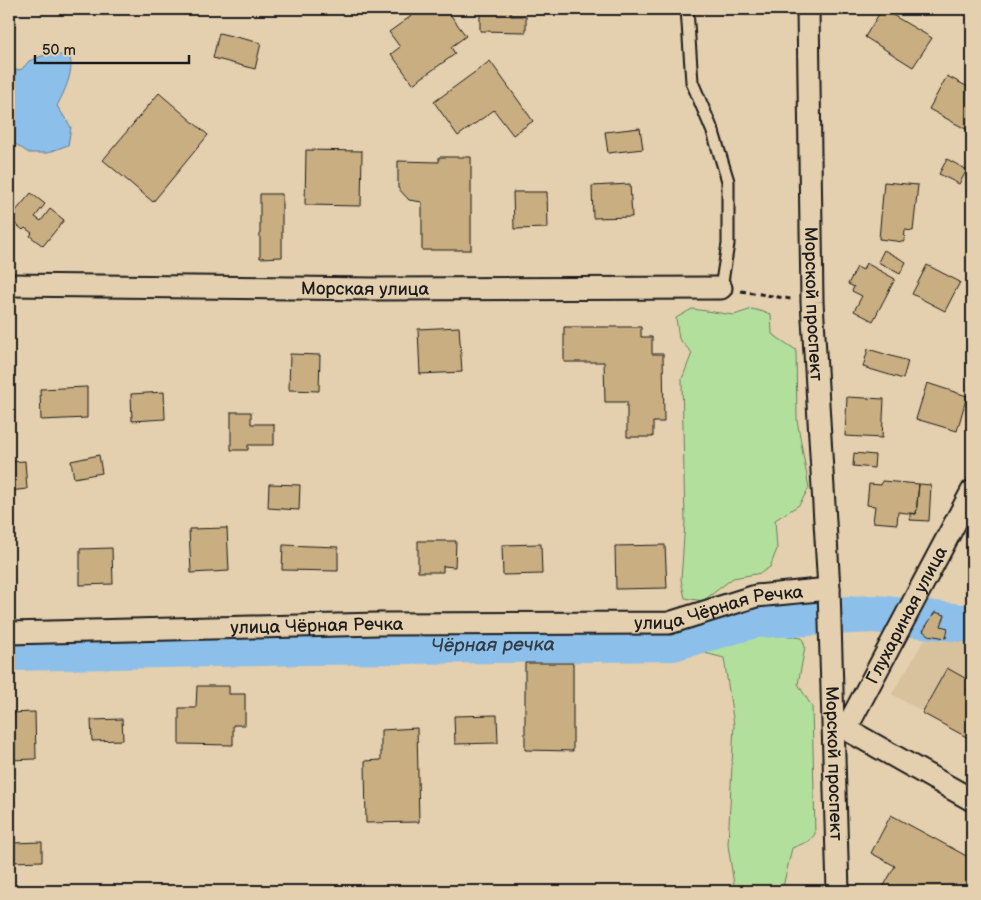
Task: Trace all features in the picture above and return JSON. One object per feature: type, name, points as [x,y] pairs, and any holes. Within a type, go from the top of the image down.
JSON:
[{"type":"street","name":"Морской проспект","points":[[808,9],[812,302],[831,635],[840,730],[838,891]]},
{"type":"street","name":"Морская улица","points":[[9,285],[375,289],[721,288]]},
{"type":"street","name":"Глухариная улица","points":[[840,730],[912,603],[972,491]]},
{"type":"street","name":"улица Чёрная Речка","points":[[9,633],[378,624],[669,623],[756,596],[829,594]]},
{"type":"street","points":[[840,730],[972,800]]},
{"type":"lane","points":[[687,9],[692,82],[713,132],[728,181],[728,244],[721,288]]},
{"type":"path","points":[[721,288],[812,302]]},
{"type":"shaded area","points":[[925,639],[972,639],[972,740],[892,694]]},
{"type":"green space","points":[[692,309],[734,315],[752,309],[771,314],[772,334],[796,350],[797,420],[809,488],[799,505],[775,520],[777,549],[770,567],[761,573],[733,578],[703,601],[685,598],[681,580],[685,522],[682,379],[692,353],[679,339],[676,318]]},
{"type":"green space","points":[[774,634],[802,638],[805,647],[798,684],[812,707],[815,834],[809,841],[792,848],[782,891],[735,891],[728,845],[734,725],[724,658],[705,653],[697,644]]},
{"type":"water","points":[[50,53],[70,57],[71,69],[57,106],[71,127],[68,145],[47,153],[29,153],[9,140],[9,72],[22,69],[29,61]]},
{"type":"building","points":[[421,9],[426,12],[430,9],[446,9],[466,36],[451,47],[455,54],[413,84],[391,54],[400,47],[389,32]]},
{"type":"building","points":[[480,9],[511,9],[511,16],[526,16],[526,32],[480,31]]},
{"type":"building","points":[[882,9],[932,38],[913,67],[865,37]]},
{"type":"building","points":[[219,33],[261,43],[255,69],[213,58]]},
{"type":"building","points":[[490,61],[533,121],[513,135],[494,110],[458,136],[434,102]]},
{"type":"building","points":[[947,76],[972,89],[971,132],[929,109]]},
{"type":"building","points":[[159,93],[208,135],[153,202],[103,160]]},
{"type":"building","points":[[640,128],[643,149],[608,153],[605,132]]},
{"type":"building","points":[[306,150],[362,151],[361,206],[305,205]]},
{"type":"building","points":[[439,157],[471,157],[471,250],[422,250],[422,202],[409,200],[398,188],[398,161],[439,162]]},
{"type":"building","points":[[947,159],[967,170],[959,184],[939,174]]},
{"type":"building","points":[[884,182],[918,185],[913,231],[905,230],[904,242],[879,239]]},
{"type":"building","points":[[630,184],[632,217],[593,218],[592,186]]},
{"type":"building","points":[[513,192],[547,192],[548,228],[514,229]]},
{"type":"building","points":[[31,193],[45,204],[35,217],[41,221],[50,209],[64,220],[43,246],[30,236],[32,233],[25,228],[23,230],[9,219]]},
{"type":"building","points":[[260,194],[282,194],[282,257],[260,258]]},
{"type":"building","points":[[884,250],[906,262],[900,274],[878,262]]},
{"type":"building","points":[[866,263],[895,279],[873,321],[854,311],[862,296],[852,291],[854,287],[848,284],[857,267],[863,270]]},
{"type":"building","points":[[927,265],[960,282],[945,311],[912,294]]},
{"type":"building","points":[[459,327],[462,372],[420,374],[418,329]]},
{"type":"building","points":[[564,327],[641,327],[641,337],[652,337],[652,354],[663,354],[664,422],[653,422],[653,437],[627,437],[627,402],[605,402],[604,362],[564,362]]},
{"type":"building","points":[[868,349],[908,361],[903,379],[863,367]]},
{"type":"building","points":[[290,354],[320,355],[319,391],[289,390]]},
{"type":"building","points":[[927,383],[967,396],[957,431],[916,419]]},
{"type":"building","points":[[87,387],[87,418],[41,420],[40,389]]},
{"type":"building","points":[[164,392],[165,419],[132,421],[131,394]]},
{"type":"building","points":[[847,397],[884,399],[882,438],[845,436]]},
{"type":"building","points":[[231,412],[251,412],[251,424],[274,424],[274,445],[248,445],[248,450],[231,450]]},
{"type":"building","points":[[854,453],[875,455],[874,468],[853,466]]},
{"type":"building","points":[[99,455],[102,473],[74,478],[71,461]]},
{"type":"building","points":[[25,461],[27,489],[9,491],[9,462]]},
{"type":"building","points":[[882,481],[919,484],[916,514],[898,512],[897,524],[873,522],[875,506],[867,505],[869,484],[881,485]]},
{"type":"building","points":[[269,484],[300,485],[299,510],[268,508]]},
{"type":"building","points":[[919,484],[931,485],[929,521],[910,520],[910,513],[916,514]]},
{"type":"building","points":[[227,528],[229,571],[191,573],[189,529]]},
{"type":"building","points":[[418,541],[456,541],[455,567],[443,566],[443,572],[418,572]]},
{"type":"building","points":[[541,544],[542,574],[503,575],[502,545]]},
{"type":"building","points":[[283,545],[338,547],[338,571],[282,570]]},
{"type":"building","points":[[665,545],[667,588],[616,589],[615,546]]},
{"type":"building","points":[[112,548],[113,584],[80,585],[80,549]]},
{"type":"building","points":[[935,612],[945,615],[941,626],[948,628],[946,638],[928,635],[923,631]]},
{"type":"building","points":[[525,663],[573,663],[573,751],[525,750]]},
{"type":"building","points":[[947,668],[972,682],[972,740],[922,713]]},
{"type":"building","points":[[197,686],[229,686],[229,694],[245,694],[245,725],[233,725],[233,745],[179,744],[179,708],[196,708]]},
{"type":"building","points":[[35,712],[36,759],[9,760],[9,713]]},
{"type":"building","points":[[497,715],[498,743],[455,744],[454,716]]},
{"type":"building","points":[[122,719],[123,740],[92,741],[91,720]]},
{"type":"building","points":[[417,728],[419,822],[366,823],[365,761],[381,760],[381,730]]},
{"type":"building","points":[[891,815],[972,859],[972,891],[881,891],[895,866],[871,853]]},
{"type":"building","points":[[42,842],[42,861],[12,862],[11,843]]},
{"type":"waterway","name":"Чёрная речка","points":[[9,652],[673,642],[755,619],[875,614],[972,624]]}]
